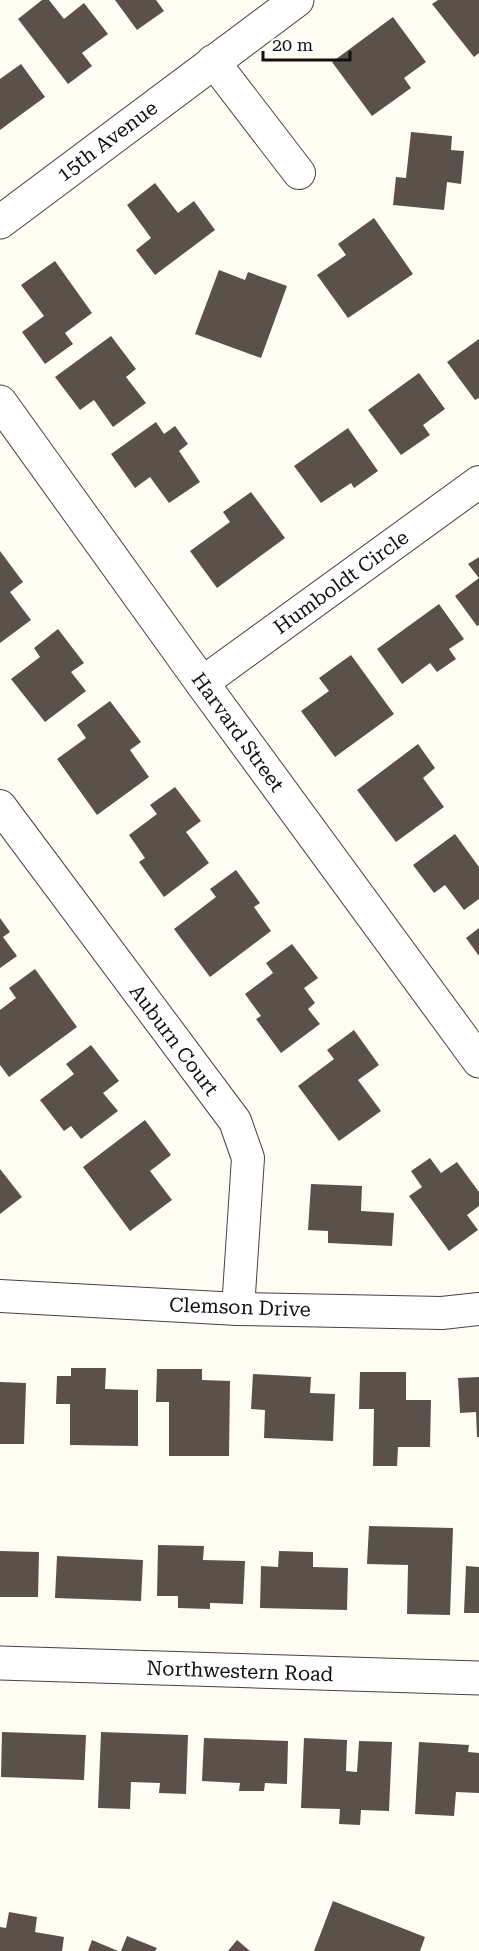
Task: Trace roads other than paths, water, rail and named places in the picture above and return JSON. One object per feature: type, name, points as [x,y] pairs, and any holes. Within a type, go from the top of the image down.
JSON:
[{"type":"street","name":"15th Avenue","points":[[0,222],[297,0]]},
{"type":"street","points":[[213,61],[299,173]]},
{"type":"street","name":"Harvard Street","points":[[0,402],[202,683],[479,1061]]},
{"type":"street","name":"Humboldt Circle","points":[[202,683],[479,482]]},
{"type":"street","name":"Auburn Court","points":[[0,806],[235,1121],[248,1158],[238,1309]]},
{"type":"street","name":"Clemson Drive","points":[[0,1296],[238,1309],[442,1313],[479,1309]]},
{"type":"street","name":"Northwestern Road","points":[[0,1663],[479,1678]]}]
